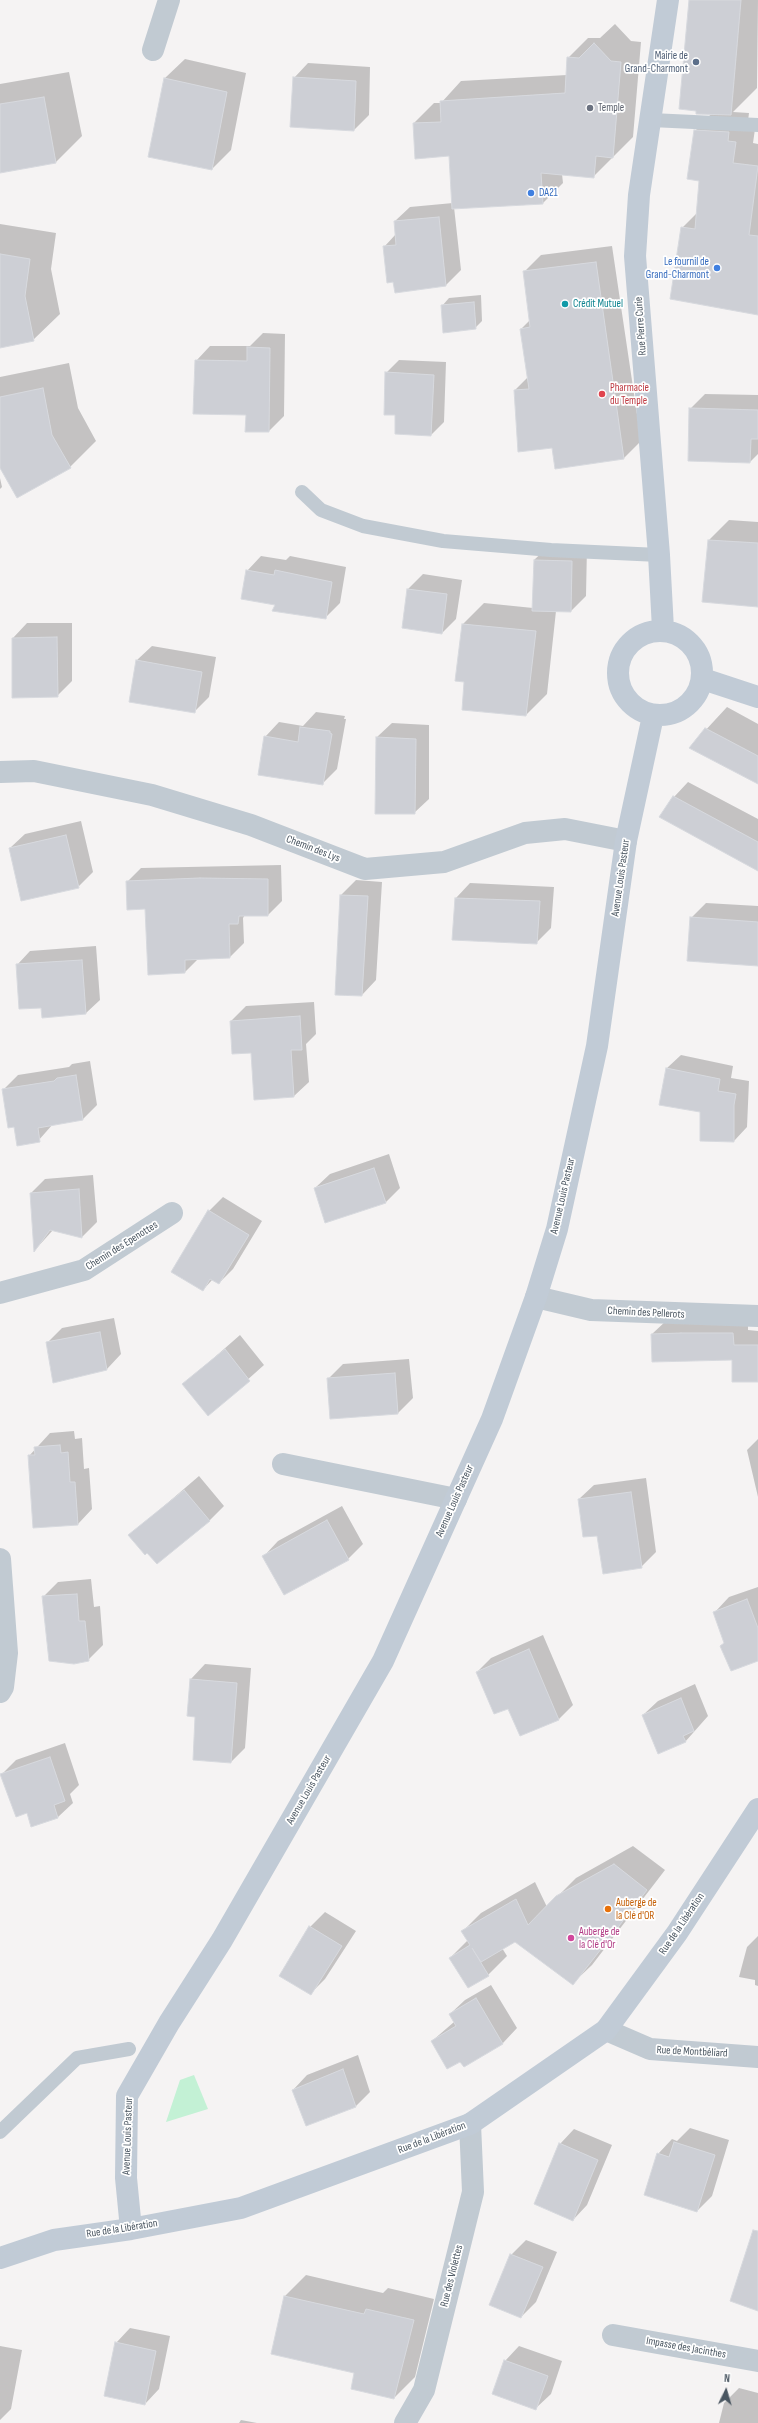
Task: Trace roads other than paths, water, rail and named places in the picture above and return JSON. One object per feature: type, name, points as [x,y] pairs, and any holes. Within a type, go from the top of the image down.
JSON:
[{"type":"street","points":[[153,50],[169,0]]},
{"type":"street","name":"Rue Pierre Curie","points":[[663,629],[659,554],[635,256],[639,196],[668,0]]},
{"type":"street","points":[[663,629],[685,637],[700,656],[703,679],[694,700],[675,714],[653,716],[629,704],[617,681],[620,655],[637,635],[663,629]]},
{"type":"street","points":[[703,679],[758,697]]},
{"type":"street","name":"Avenue Louis Pasteur","points":[[131,2229],[126,2178],[128,2096],[169,2023],[222,1940],[382,1661],[492,1419],[536,1297],[557,1229],[597,1046],[626,840],[653,716]]},
{"type":"street","name":"Chemin des Lys","points":[[0,772],[34,770],[152,795],[251,825],[365,869],[444,862],[525,833],[565,829],[626,840]]},
{"type":"street","name":"Chemin des Epenottes","points":[[0,1293],[84,1270],[172,1213]]},
{"type":"street","name":"Chemin des Pellerots","points":[[536,1297],[591,1310],[758,1316]]},
{"type":"street","points":[[283,1464],[456,1499]]},
{"type":"street","points":[[0,1559],[7,1653],[3,1687],[0,1692]]},
{"type":"street","name":"Rue de la Libération","points":[[0,2258],[54,2240],[131,2229],[241,2208],[470,2124],[606,2030],[677,1933],[758,1809]]},
{"type":"street","name":"Rue de Montbéliard","points":[[606,2030],[650,2049],[758,2057]]},
{"type":"street","name":"Rue des Violettes","points":[[405,2423],[424,2390],[473,2192],[470,2124]]},
{"type":"street","name":"Impasse des Jacinthes","points":[[613,2335],[758,2362]]},
{"type":"lane","points":[[650,120],[758,125]]},
{"type":"lane","points":[[302,492],[321,510],[362,526],[443,541],[551,550],[659,554]]},
{"type":"lane","points":[[0,2132],[76,2058],[129,2049]]},
{"type":"place","name":"Mairie de Grand-Charmont","points":[[696,62]]},
{"type":"place","name":"Temple","points":[[590,108]]},
{"type":"place","name":"DA21","points":[[531,193]]},
{"type":"place","name":"Le fournil de Grand-Charmont","points":[[717,268]]},
{"type":"place","name":"Crédit Mutuel","points":[[565,304]]},
{"type":"place","name":"Pharmacie du Temple","points":[[602,394]]},
{"type":"place","name":"Auberge de la Clé d'OR","points":[[608,1909]]},
{"type":"place","name":"Auberge de la Clé d'Or","points":[[571,1938]]}]
